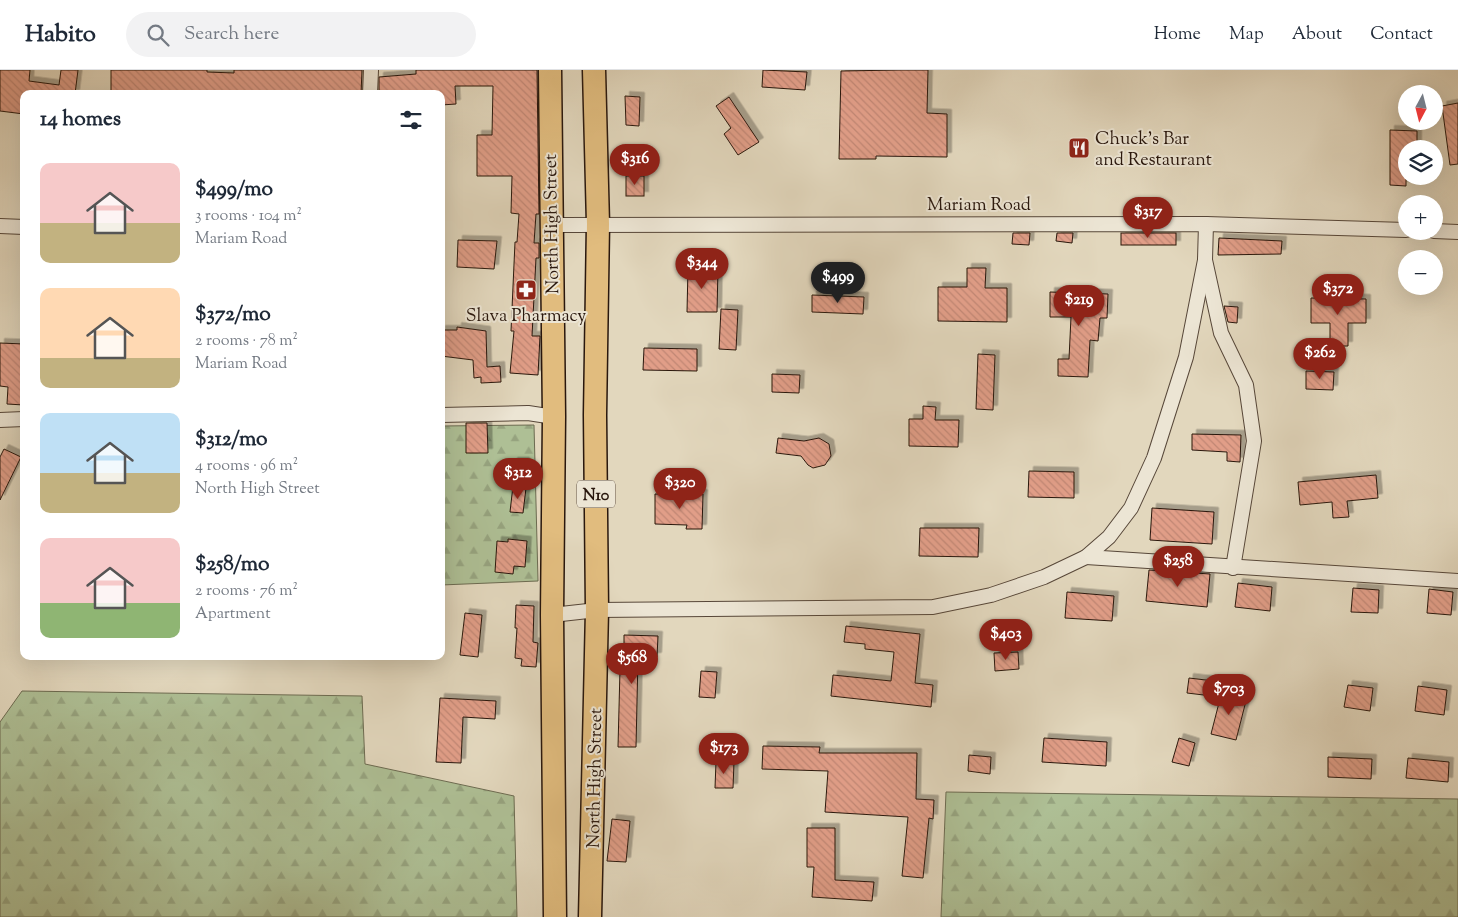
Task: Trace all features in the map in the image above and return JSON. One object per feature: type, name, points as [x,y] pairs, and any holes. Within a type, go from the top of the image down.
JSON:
[{"type":"highway","name":"North High Street","points":[[550,70],[554,417],[552,615],[555,917]]},
{"type":"highway","name":"North High Street","points":[[590,917],[597,610],[596,416],[598,224],[594,70]]},
{"type":"street","points":[[370,90],[371,70]]},
{"type":"street","points":[[552,615],[597,610],[933,607],[1000,592],[1044,577],[1086,557],[1109,537],[1131,508],[1154,458],[1186,357],[1205,260],[1206,224]]},
{"type":"street","name":"Mariam Road","points":[[552,225],[1206,224],[1398,230]]},
{"type":"street","points":[[0,226],[20,227]]},
{"type":"street","points":[[1443,231],[1458,232]]},
{"type":"street","points":[[1205,260],[1221,334],[1246,385],[1254,441],[1233,568]]},
{"type":"street","points":[[445,415],[528,413],[554,417]]},
{"type":"street","points":[[0,420],[20,419]]},
{"type":"street","points":[[1086,557],[1233,568],[1392,575],[1458,581]]},
{"type":"green space","points":[[534,425],[538,581],[445,585],[445,426]]},
{"type":"green space","points":[[22,691],[362,696],[365,764],[514,796],[517,917],[0,917],[0,722]]},
{"type":"green space","points":[[946,792],[1458,799],[1458,917],[941,917]]},
{"type":"building","points":[[0,70],[30,70],[29,81],[59,85],[61,70],[78,70],[76,90],[20,90],[20,114],[0,111]]},
{"type":"building","points":[[111,70],[207,70],[207,72],[234,73],[234,70],[362,70],[361,90],[111,90]]},
{"type":"building","points":[[416,70],[537,70],[539,214],[536,214],[534,243],[539,243],[539,258],[536,258],[532,336],[540,336],[538,375],[510,373],[514,331],[511,331],[515,242],[517,242],[519,214],[511,213],[512,176],[477,176],[477,135],[492,135],[493,86],[455,86],[456,104],[445,105],[445,90],[379,90],[379,77],[416,74]]},
{"type":"building","points":[[763,70],[807,72],[805,90],[762,87]]},
{"type":"building","points":[[928,70],[927,113],[947,114],[947,157],[876,156],[876,159],[839,159],[841,71]]},
{"type":"building","points":[[625,96],[640,97],[639,126],[626,125]]},
{"type":"building","points":[[729,97],[759,142],[738,155],[724,134],[731,128],[716,106]]},
{"type":"building","points":[[1458,103],[1458,164],[1450,165],[1443,106]]},
{"type":"building","points":[[1390,130],[1417,131],[1417,140],[1398,140],[1398,185],[1406,186],[1390,185]]},
{"type":"building","points":[[626,176],[644,176],[644,196],[626,196]]},
{"type":"building","points":[[1013,233],[1030,233],[1029,245],[1012,244]]},
{"type":"building","points":[[1057,233],[1073,233],[1072,243],[1056,241]]},
{"type":"building","points":[[1121,233],[1176,233],[1176,245],[1121,245]]},
{"type":"building","points":[[1219,238],[1282,241],[1281,254],[1218,255]]},
{"type":"building","points":[[458,240],[497,241],[494,269],[457,267]]},
{"type":"building","points":[[688,268],[718,268],[717,312],[687,312]]},
{"type":"building","points":[[967,268],[986,268],[985,288],[1007,288],[1007,322],[938,321],[938,287],[967,287]]},
{"type":"building","points":[[1050,292],[1108,294],[1107,318],[1100,318],[1098,341],[1090,340],[1088,377],[1058,376],[1058,359],[1069,359],[1071,317],[1050,317]]},
{"type":"building","points":[[812,295],[864,297],[863,314],[812,312]]},
{"type":"building","points":[[1311,298],[1366,299],[1366,323],[1348,323],[1348,346],[1330,346],[1330,323],[1311,323]]},
{"type":"building","points":[[1224,306],[1238,307],[1237,323],[1228,322]]},
{"type":"building","points":[[721,309],[738,310],[736,350],[719,349]]},
{"type":"building","points":[[457,327],[486,331],[487,367],[500,366],[501,382],[481,383],[481,377],[474,378],[473,360],[445,356],[445,330],[457,330]]},
{"type":"building","points":[[0,343],[20,344],[20,405],[7,404],[8,387],[0,386]]},
{"type":"building","points":[[644,348],[697,349],[697,371],[643,370]]},
{"type":"building","points":[[978,354],[995,355],[993,410],[976,409]]},
{"type":"building","points":[[1306,371],[1334,372],[1333,390],[1306,389]]},
{"type":"building","points":[[772,374],[800,375],[799,393],[772,392]]},
{"type":"building","points":[[923,406],[936,407],[935,420],[959,420],[958,447],[909,446],[909,419],[923,419]]},
{"type":"building","points":[[466,423],[487,423],[488,453],[466,453]]},
{"type":"building","points":[[1192,434],[1241,435],[1240,462],[1227,461],[1227,452],[1192,450]]},
{"type":"building","points":[[778,438],[804,441],[819,438],[829,444],[831,456],[825,465],[813,468],[801,456],[776,453]]},
{"type":"building","points":[[4,449],[20,457],[0,500],[0,457]]},
{"type":"building","points":[[513,462],[525,462],[525,485],[511,484]]},
{"type":"building","points":[[1029,471],[1074,472],[1074,498],[1028,497]]},
{"type":"building","points":[[1376,475],[1378,498],[1347,501],[1349,517],[1333,518],[1332,502],[1300,505],[1298,482]]},
{"type":"building","points":[[513,486],[526,488],[523,513],[510,512]]},
{"type":"building","points":[[655,494],[703,494],[702,529],[686,529],[687,525],[655,524]]},
{"type":"building","points":[[1152,508],[1214,512],[1212,544],[1150,540]]},
{"type":"building","points":[[920,528],[979,528],[978,557],[919,556]]},
{"type":"building","points":[[508,539],[527,541],[525,567],[514,566],[513,574],[495,572],[497,541],[508,542]]},
{"type":"building","points":[[1149,570],[1210,574],[1207,607],[1146,601]]},
{"type":"building","points":[[1238,583],[1272,587],[1270,611],[1235,607]]},
{"type":"building","points":[[1353,588],[1379,590],[1378,613],[1351,612]]},
{"type":"building","points":[[1429,589],[1453,592],[1451,615],[1427,613]]},
{"type":"building","points":[[1067,592],[1114,596],[1112,621],[1065,618]]},
{"type":"building","points":[[516,605],[534,606],[533,642],[538,643],[536,667],[521,666],[522,659],[515,658]]},
{"type":"building","points":[[465,613],[482,615],[478,657],[460,655]]},
{"type":"building","points":[[846,626],[920,634],[915,683],[933,685],[931,707],[831,696],[833,675],[891,681],[894,652],[865,649],[865,644],[844,642]]},
{"type":"building","points":[[624,635],[658,636],[657,657],[638,657],[636,747],[618,747],[620,669],[624,669]]},
{"type":"building","points":[[1018,652],[1019,669],[995,671],[994,653]]},
{"type":"building","points":[[701,671],[717,672],[715,698],[699,697]]},
{"type":"building","points":[[1189,678],[1214,681],[1212,696],[1187,693]]},
{"type":"building","points":[[1348,685],[1373,688],[1370,711],[1344,707]]},
{"type":"building","points":[[1418,686],[1447,690],[1444,715],[1415,711]]},
{"type":"building","points":[[1222,691],[1247,697],[1236,740],[1211,734]]},
{"type":"building","points":[[440,698],[496,701],[495,719],[463,717],[461,763],[436,762]]},
{"type":"building","points":[[1044,738],[1107,742],[1106,766],[1042,762]]},
{"type":"building","points":[[1179,738],[1195,743],[1189,766],[1172,762]]},
{"type":"building","points":[[763,746],[820,747],[819,753],[917,753],[916,799],[934,800],[933,819],[929,818],[923,878],[902,876],[908,817],[825,812],[828,771],[762,769]]},
{"type":"building","points":[[969,755],[991,757],[990,774],[968,771]]},
{"type":"building","points":[[1328,757],[1372,759],[1371,779],[1328,777]]},
{"type":"building","points":[[1408,758],[1449,762],[1448,782],[1406,778]]},
{"type":"building","points":[[716,762],[734,762],[733,788],[715,788]]},
{"type":"building","points":[[612,819],[630,821],[626,862],[607,861]]},
{"type":"building","points":[[807,828],[835,828],[835,880],[874,882],[872,901],[812,897],[814,867],[807,867]]},
{"type":"place","name":"Chuck's Bar and Restaurant","points":[[1079,148]]},
{"type":"place","name":"Slava Pharmacy","points":[[526,290]]}]
